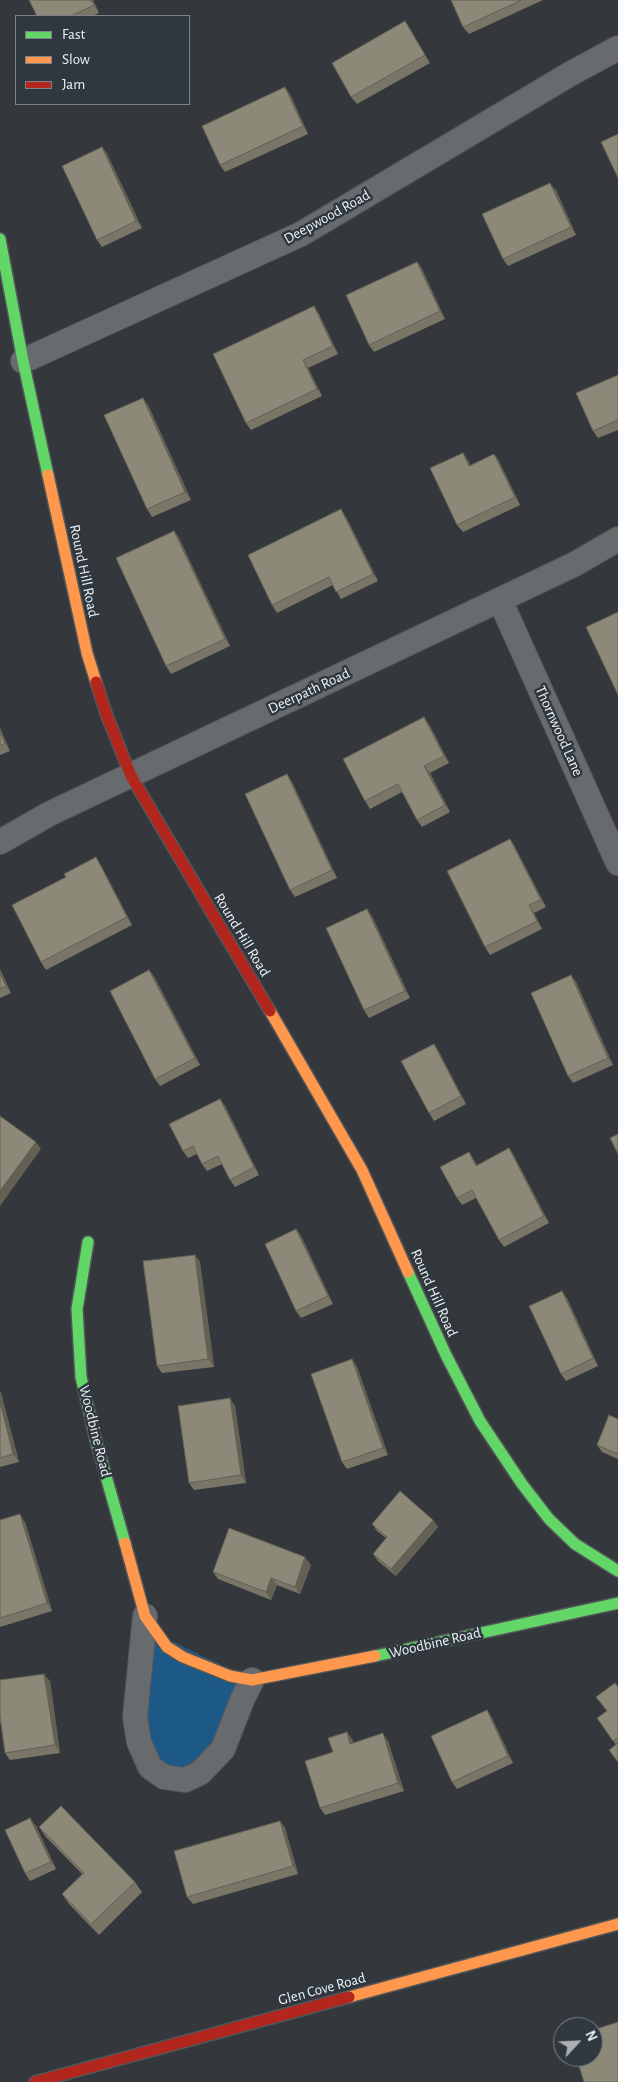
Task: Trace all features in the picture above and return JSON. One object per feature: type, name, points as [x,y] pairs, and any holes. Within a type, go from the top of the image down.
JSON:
[{"type":"street","name":"Deepwood Road","points":[[23,361],[301,234],[570,74],[618,48]]},
{"type":"street","name":"Round Hill Road","points":[[0,239],[23,361],[86,654],[107,716],[131,776],[334,1117],[362,1170],[446,1356],[480,1421],[517,1477],[549,1519],[575,1544],[618,1571]]},
{"type":"street","name":"Deerpath Road","points":[[0,842],[49,814],[575,564],[618,539]]},
{"type":"street","name":"Thornwood Lane","points":[[500,600],[618,863]]},
{"type":"street","name":"Woodbine Road","points":[[88,1242],[77,1309],[81,1377],[96,1441],[146,1616],[168,1647],[184,1657],[230,1676],[252,1680],[338,1666],[503,1627],[618,1603]]},
{"type":"street","name":"Woodbine Road","points":[[146,1616],[135,1717],[139,1742],[150,1767],[164,1777],[185,1780],[200,1773],[223,1749],[252,1680]]},
{"type":"street","name":"Glen Cove Road","points":[[35,2082],[87,2075],[618,1924]]},
{"type":"shaded area","points":[[157,1634],[252,1680],[223,1749],[164,1777],[135,1717]]},
{"type":"building","points":[[29,0],[91,0],[94,5],[73,15],[36,15]]},
{"type":"building","points":[[451,0],[522,0],[463,27]]},
{"type":"building","points":[[405,21],[425,55],[351,97],[332,63]]},
{"type":"building","points":[[285,87],[303,126],[220,165],[202,126]]},
{"type":"building","points":[[618,134],[618,178],[601,142]]},
{"type":"building","points":[[102,147],[136,221],[97,240],[62,166]]},
{"type":"building","points":[[550,183],[571,227],[503,259],[482,214]]},
{"type":"building","points":[[417,262],[440,311],[369,345],[346,295]]},
{"type":"building","points":[[314,306],[333,346],[303,360],[317,389],[246,423],[213,354]]},
{"type":"building","points":[[618,375],[618,420],[593,431],[576,393]]},
{"type":"building","points":[[143,398],[185,492],[147,509],[104,415]]},
{"type":"building","points":[[463,453],[469,466],[494,454],[515,497],[457,525],[430,468]]},
{"type":"building","points":[[341,509],[373,574],[336,592],[329,577],[272,605],[248,555]]},
{"type":"building","points":[[174,531],[225,639],[166,666],[116,558]]},
{"type":"building","points":[[618,612],[618,695],[586,627]]},
{"type":"building","points":[[424,717],[444,756],[424,766],[445,805],[417,820],[398,784],[365,801],[343,759]]},
{"type":"building","points":[[0,732],[5,743],[0,746]]},
{"type":"building","points":[[287,774],[332,870],[290,890],[245,794]]},
{"type":"building","points":[[510,839],[541,900],[529,905],[537,921],[485,947],[447,871]]},
{"type":"building","points":[[96,857],[127,917],[41,962],[12,905],[66,877],[64,874]]},
{"type":"building","points":[[367,909],[405,991],[364,1010],[326,928]]},
{"type":"building","points":[[149,970],[195,1058],[155,1079],[110,991]]},
{"type":"building","points":[[0,973],[6,986],[0,989]]},
{"type":"building","points":[[571,975],[608,1058],[568,1076],[531,993]]},
{"type":"building","points":[[434,1044],[461,1096],[429,1113],[401,1061]]},
{"type":"building","points":[[220,1099],[254,1167],[230,1180],[218,1156],[202,1164],[193,1146],[183,1151],[169,1124]]},
{"type":"building","points":[[0,1116],[36,1142],[0,1191]]},
{"type":"building","points":[[618,1134],[618,1154],[610,1138]]},
{"type":"building","points":[[509,1148],[544,1216],[499,1240],[472,1190],[457,1198],[440,1167],[469,1152],[476,1166]]},
{"type":"building","points":[[296,1229],[328,1296],[296,1311],[265,1244]]},
{"type":"building","points":[[195,1255],[208,1359],[157,1366],[143,1261]]},
{"type":"building","points":[[562,1291],[593,1358],[561,1374],[529,1306]]},
{"type":"building","points":[[352,1359],[383,1448],[342,1462],[311,1374]]},
{"type":"building","points":[[230,1398],[241,1475],[189,1483],[178,1406]]},
{"type":"building","points":[[0,1402],[13,1454],[0,1458]]},
{"type":"building","points":[[609,1415],[618,1419],[618,1454],[597,1445]]},
{"type":"building","points":[[400,1491],[433,1520],[391,1569],[373,1554],[387,1537],[372,1524]]},
{"type":"building","points":[[20,1514],[47,1603],[0,1618],[0,1520]]},
{"type":"building","points":[[229,1528],[305,1557],[295,1587],[271,1578],[266,1592],[213,1572]]},
{"type":"building","points":[[44,1674],[55,1745],[5,1753],[0,1717],[0,1680]]},
{"type":"building","points":[[615,1683],[618,1687],[618,1738],[613,1741],[597,1718],[607,1711],[596,1697]]},
{"type":"building","points":[[487,1710],[508,1756],[452,1782],[431,1736]]},
{"type":"building","points":[[347,1732],[350,1744],[383,1733],[398,1783],[320,1808],[305,1761],[333,1752],[328,1738]]},
{"type":"building","points":[[618,1743],[618,1762],[609,1750]]},
{"type":"building","points":[[61,1806],[135,1882],[91,1924],[62,1894],[84,1873],[39,1827]]},
{"type":"building","points":[[30,1818],[51,1862],[25,1873],[5,1830]]},
{"type":"building","points":[[280,1821],[293,1866],[187,1897],[174,1851]]},
{"type":"building","points":[[618,2022],[618,2082],[584,2082],[579,2067],[603,2067],[603,2027]]},
{"type":"traffic: fast","points":[[0,239],[23,361],[48,475]]},
{"type":"traffic: fast","points":[[88,1242],[77,1309],[81,1377],[96,1441],[125,1543]]},
{"type":"traffic: fast","points":[[408,1272],[446,1355],[480,1421],[522,1484],[549,1519],[575,1544],[618,1571]]},
{"type":"traffic: fast","points":[[375,1656],[618,1603]]},
{"type":"traffic: slow","points":[[48,475],[87,653],[96,682]]},
{"type":"traffic: slow","points":[[270,1011],[362,1170],[408,1272]]},
{"type":"traffic: slow","points":[[125,1543],[145,1616],[167,1647],[183,1657],[230,1676],[252,1680],[375,1656]]},
{"type":"traffic: slow","points":[[349,1997],[618,1924]]},
{"type":"traffic: jam","points":[[96,682],[107,716],[131,776],[270,1011]]},
{"type":"traffic: jam","points":[[35,2082],[349,1997]]}]
